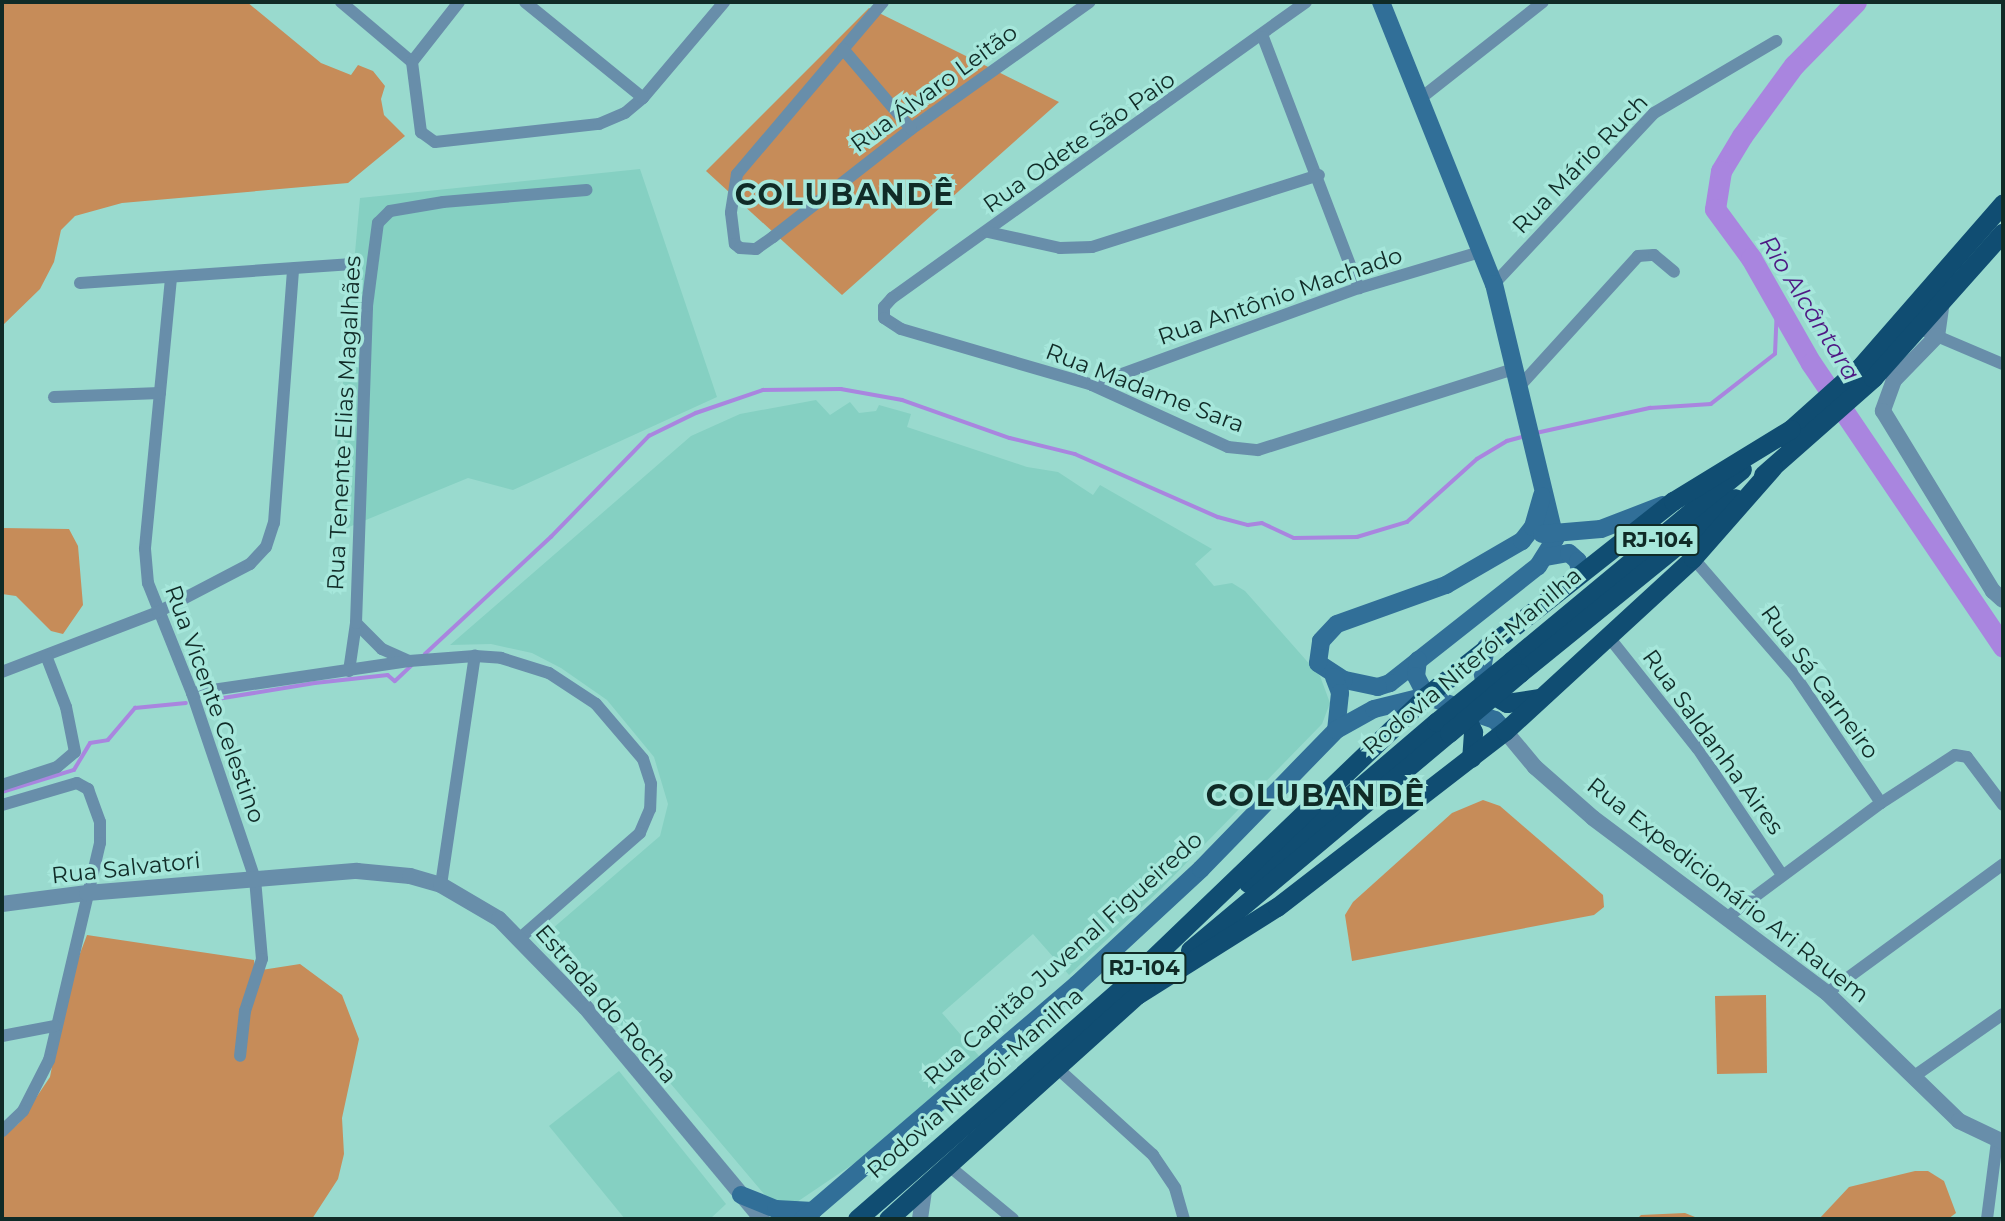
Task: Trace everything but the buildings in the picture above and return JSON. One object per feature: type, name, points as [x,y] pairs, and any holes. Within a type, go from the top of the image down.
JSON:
[{"type":"highway","name":"Rodovia Niterói-Manilha","points":[[1867,372],[2003,203]]},
{"type":"highway","name":"Rodovia Niterói-Manilha","points":[[857,1219],[1867,372],[1918,328],[2003,232]]},
{"type":"highway","name":"Rodovia Niterói-Manilha","points":[[1516,667],[1773,467],[1802,427]]},
{"type":"highway","points":[[1134,987],[1426,696],[1673,501],[1802,427]]},
{"type":"highway","points":[[1134,987],[1277,906],[1471,758],[1500,726],[1542,697],[1693,558],[1773,467]]},
{"type":"highway","points":[[1486,691],[1507,704],[1542,697]]},
{"type":"highway","points":[[1461,707],[1473,732],[1471,758]]},
{"type":"highway","name":"Rodovia Niterói-Manilha","points":[[893,1218],[1056,1067],[1134,987]]},
{"type":"main road","points":[[1381,2],[1494,284],[1542,496],[1555,533],[1546,558]]},
{"type":"main road","points":[[1522,541],[1533,527],[1542,496]]},
{"type":"main road","points":[[1336,730],[1340,693],[1334,677],[1318,656],[1324,635],[1337,624],[1446,585],[1522,541],[1555,533],[1601,529],[1673,501]]},
{"type":"main road","points":[[1522,541],[1540,543],[1546,558]]},
{"type":"main road","points":[[1334,677],[1378,687],[1418,660],[1546,558],[1569,552],[1578,561],[1580,573]]},
{"type":"main road","name":"Rua Expedicionário Ari Rauem","points":[[1486,648],[1482,662],[1486,691],[1500,726]]},
{"type":"main road","points":[[1418,660],[1416,677],[1426,696]]},
{"type":"main road","name":"Rua Expedicionário Ari Rauem","points":[[1426,696],[1461,707],[1500,726]]},
{"type":"main road","name":"Rua Capitão Juvenal Figueiredo","points":[[808,1215],[1077,984],[1201,869],[1336,730],[1374,709],[1426,696]]},
{"type":"main road","points":[[741,1195],[776,1209],[808,1215]]},
{"type":"street","points":[[341,2],[412,62]]},
{"type":"street","points":[[459,2],[425,41],[412,62],[421,132],[435,142],[599,124],[643,98],[723,2]]},
{"type":"street","points":[[525,2],[643,98]]},
{"type":"street","points":[[883,2],[843,49],[911,129]]},
{"type":"street","name":"Rua Álvaro Leitão","points":[[843,49],[737,174],[731,214],[735,244],[756,249],[911,129],[1090,2]]},
{"type":"street","name":"Rua Odete São Paio","points":[[884,318],[884,307],[892,298],[1263,37],[1306,2]]},
{"type":"street","points":[[1421,98],[1543,2]]},
{"type":"street","points":[[1263,37],[1319,175],[1359,288]]},
{"type":"street","name":"Rua Mário Ruch","points":[[1494,284],[1654,113],[1776,41]]},
{"type":"street","points":[[988,232],[1060,248],[1093,247],[1319,175]]},
{"type":"street","name":"Rua Tenente Elias Magalhães","points":[[349,671],[356,623],[367,306],[378,223],[390,211],[443,202],[586,190]]},
{"type":"street","name":"Rua Antônio Machado","points":[[1092,385],[1359,288],[1483,251]]},
{"type":"street","points":[[1518,388],[1638,256],[1654,255],[1674,272]]},
{"type":"street","name":"Rua Tenente Elias Magalhães","points":[[80,283],[352,264]]},
{"type":"street","points":[[2,672],[47,658],[158,612],[250,564],[267,547],[274,523],[293,269]]},
{"type":"street","name":"Rua Vicente Celestino","points":[[171,278],[145,549],[148,583],[192,693],[255,879],[261,959],[244,1011],[240,1056]]},
{"type":"street","points":[[1942,301],[1937,337],[1899,374],[1885,396],[1883,411],[2003,600]]},
{"type":"street","name":"Rua Madame Sara","points":[[884,318],[901,329],[1092,385],[1228,447],[1258,450],[1514,369]]},
{"type":"street","points":[[1918,328],[1998,362],[2003,376]]},
{"type":"street","points":[[54,397],[160,393]]},
{"type":"street","name":"Rua Sá Carneiro","points":[[1693,558],[1796,677],[1881,803]]},
{"type":"street","points":[[356,623],[382,649],[409,661]]},
{"type":"street","name":"Rua Saldanha Aires","points":[[1608,636],[1698,749],[1782,875]]},
{"type":"street","points":[[192,693],[409,661],[475,656],[500,658],[549,673],[596,704],[643,759],[651,784],[650,809],[640,833],[519,939]]},
{"type":"street","points":[[441,885],[475,656]]},
{"type":"street","points":[[2,785],[57,767],[75,752],[69,717],[47,658]]},
{"type":"street","name":"Rua Expedicionário Ari Rauem","points":[[1500,726],[1535,767],[1593,818],[1828,993],[1959,1121],[2000,1141]]},
{"type":"street","points":[[1726,918],[1881,803],[1955,755],[1967,757],[2003,805]]},
{"type":"street","points":[[2,805],[62,786],[84,785],[98,813],[100,843],[49,1060],[23,1111],[2,1131]]},
{"type":"street","points":[[1828,993],[2003,864]]},
{"type":"street","name":"Estrada do Rocha","points":[[255,879],[357,871],[410,876],[441,885],[488,911],[586,1007],[757,1216]]},
{"type":"street","name":"Rua Salvatori","points":[[2,904],[87,893],[255,879]]},
{"type":"street","points":[[1913,1077],[2003,1013]]},
{"type":"street","points":[[2,1036],[55,1027]]},
{"type":"street","points":[[1056,1067],[1153,1155],[1175,1188],[1184,1219]]},
{"type":"street","points":[[1987,1219],[2000,1141]]},
{"type":"street","points":[[949,1166],[1013,1219]]},
{"type":"street","points":[[920,1219],[924,1190]]},
{"type":"shaded area","points":[[2,2],[247,2],[321,63],[351,75],[358,65],[373,71],[385,86],[381,99],[384,115],[405,136],[348,183],[122,203],[75,216],[61,230],[54,262],[40,289],[2,326]]},
{"type":"shaded area","points":[[869,8],[1059,102],[842,295],[706,171]]},
{"type":"shaded area","points":[[640,169],[717,397],[513,490],[468,478],[344,529],[346,482],[334,482],[360,198]]},
{"type":"shaded area","points":[[816,400],[830,415],[850,402],[859,413],[876,411],[879,405],[911,414],[907,427],[1027,467],[1058,472],[1093,495],[1100,485],[1212,549],[1195,564],[1214,586],[1232,583],[1245,591],[1320,676],[1330,703],[1322,724],[1161,889],[1069,975],[1033,934],[942,1013],[979,1056],[874,1150],[794,1204],[769,1200],[545,935],[660,836],[668,804],[654,757],[607,700],[561,668],[532,653],[491,644],[450,645],[691,436],[740,414]]},
{"type":"shaded area","points":[[2,528],[69,529],[78,546],[83,605],[63,634],[51,631],[16,596],[2,594]]},
{"type":"shaded area","points":[[1483,800],[1500,806],[1603,895],[1604,907],[1594,915],[1352,961],[1345,915],[1353,902],[1452,813]]},
{"type":"shaded area","points":[[87,935],[254,960],[255,971],[300,964],[342,995],[359,1039],[342,1118],[344,1154],[338,1179],[312,1219],[2,1219],[2,1138],[19,1123],[50,1077],[67,988]]},
{"type":"shaded area","points":[[1766,995],[1767,1073],[1717,1074],[1715,996]]},
{"type":"shaded area","points":[[619,1071],[726,1204],[710,1219],[625,1219],[549,1126]]},
{"type":"shaded area","points":[[1915,1171],[1928,1171],[1944,1181],[1956,1213],[1948,1219],[1819,1219],[1849,1187]]},
{"type":"shaded area","points":[[1685,1213],[1700,1219],[1637,1219],[1641,1215]]},
{"type":"waterway","name":"Rio Alcântara","points":[[1856,2],[1794,65],[1742,136],[1721,171],[1715,209],[1751,258],[1811,363],[2003,647]]},
{"type":"waterway","points":[[1536,433],[1650,408],[1711,404],[1775,354],[1777,306]]},
{"type":"waterway","points":[[425,654],[551,537],[649,436],[696,413],[763,390],[841,389],[902,400],[1010,438],[1075,454],[1218,517],[1248,525],[1262,523],[1294,538],[1357,537],[1407,522],[1477,459],[1507,441],[1526,436]]},
{"type":"waterway","points":[[205,701],[315,683],[388,675],[395,681],[412,665]]},
{"type":"waterway","points":[[2,792],[74,770],[90,743],[108,740],[135,708],[186,703]]},
{"type":"district","name":"COLUBANDÊ","points":[[845,195]]},
{"type":"district","name":"COLUBANDÊ","points":[[1316,796]]}]
